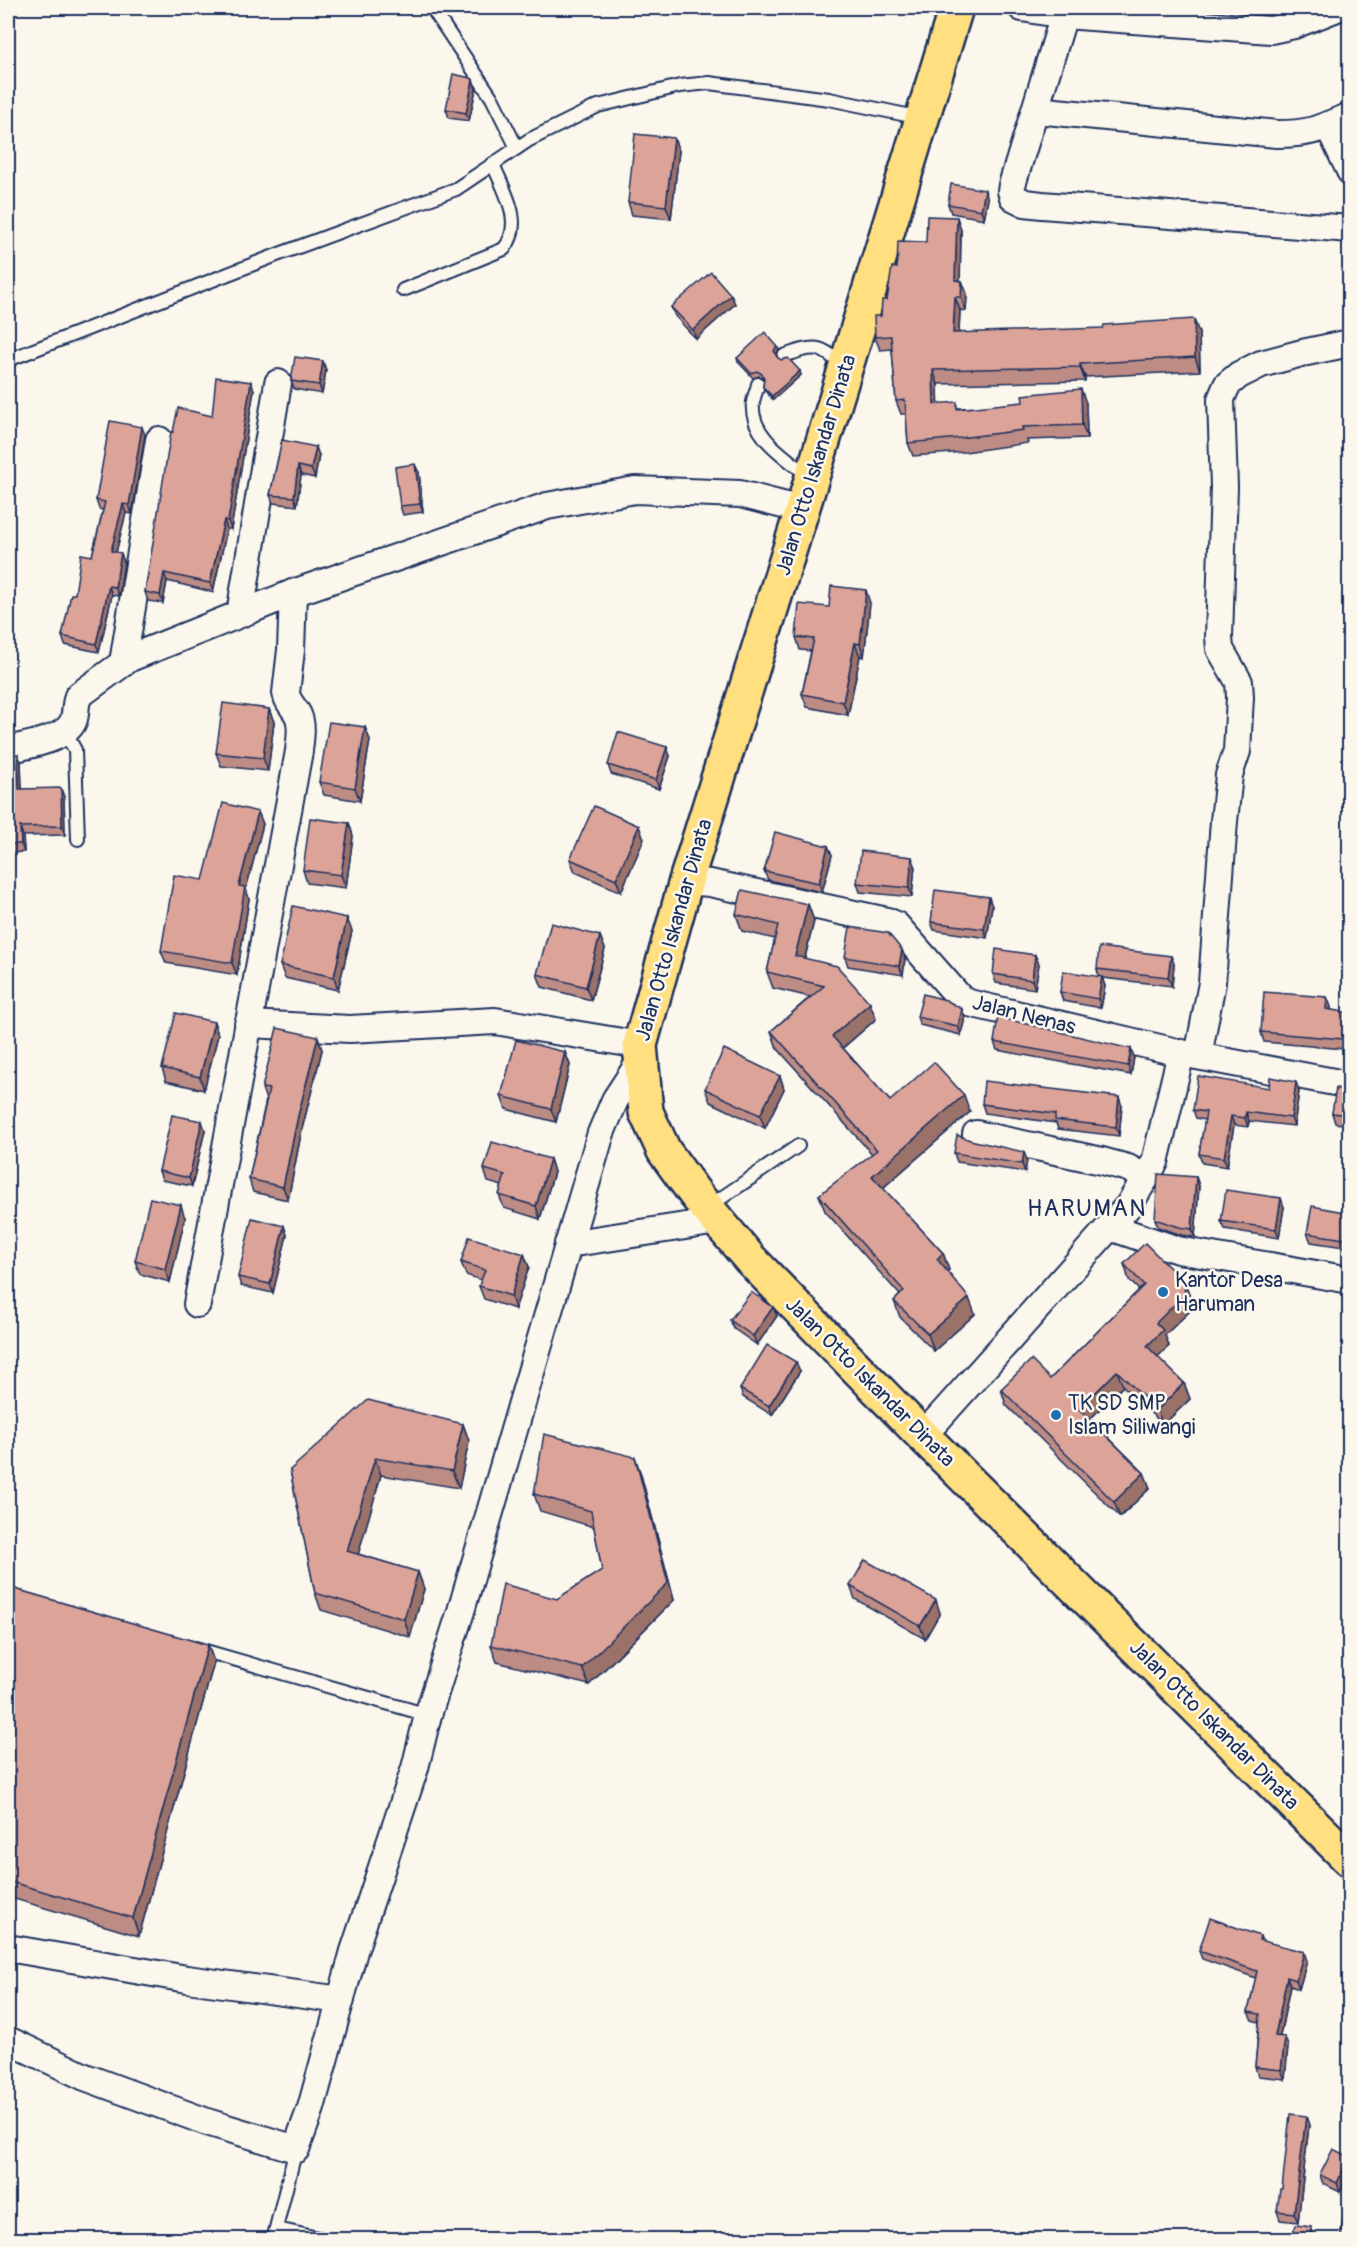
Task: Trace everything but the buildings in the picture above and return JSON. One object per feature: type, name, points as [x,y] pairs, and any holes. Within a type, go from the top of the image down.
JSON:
[{"type":"main road","name":"Jalan Otto Iskandar Dinata","points":[[957,8],[686,881],[640,1052],[646,1112],[664,1151],[712,1215],[750,1259],[922,1435],[1350,1860]]},
{"type":"street","points":[[1022,8],[1064,15],[1271,30],[1294,26],[1337,8]]},
{"type":"street","points":[[1064,15],[1012,184],[1011,192],[1019,201],[1042,205],[1350,229]]},
{"type":"street","points":[[1036,110],[1277,134],[1303,134],[1320,130],[1339,120],[1350,171]]},
{"type":"street","points":[[922,1435],[1129,1205],[1155,1162],[1212,983],[1228,775],[1237,751],[1239,682],[1220,649],[1219,636],[1224,487],[1221,399],[1227,385],[1239,375],[1261,364],[1350,343]]},
{"type":"street","points":[[240,614],[278,383]]},
{"type":"street","points":[[123,663],[159,440]]},
{"type":"street","points":[[8,750],[52,738],[65,732],[73,721],[78,696],[130,658],[293,593],[547,506],[635,490],[740,494],[802,510]]},
{"type":"street","points":[[197,1304],[301,731],[298,716],[286,698],[293,593]]},
{"type":"street","name":"Jalan Nenas","points":[[686,881],[710,883],[887,921],[896,925],[964,1001],[1190,1055],[1350,1085]]},
{"type":"street","points":[[8,2040],[85,2077],[207,2122],[296,2149],[311,2108],[354,1951],[415,1768],[428,1714],[601,1133],[640,1052],[495,1021],[350,1029],[248,1024]]},
{"type":"street","points":[[976,1134],[1128,1168],[1146,1178]]},
{"type":"street","points":[[568,1244],[712,1215]]},
{"type":"street","points":[[1110,1227],[1178,1250],[1350,1280]]},
{"type":"street","points":[[8,1948],[187,1979],[341,2000]]},
{"type":"lane","points":[[432,8],[492,98],[517,148]]},
{"type":"lane","points":[[8,360],[282,253],[456,189],[517,148],[598,106],[680,86],[709,83],[829,99],[923,118]]},
{"type":"lane","points":[[403,290],[504,249],[511,241],[514,229],[513,216],[493,164]]},
{"type":"lane","points":[[784,356],[806,348],[827,351],[846,368]]},
{"type":"lane","points":[[758,384],[753,402],[754,418],[762,436],[812,478]]},
{"type":"lane","points":[[65,732],[75,750],[78,839]]},
{"type":"lane","points":[[712,1215],[798,1146]]},
{"type":"lane","points":[[183,1644],[428,1714]]},
{"type":"lane","points":[[296,2149],[275,2234],[327,2240]]},
{"type":"place","name":"Kantor Desa Haruman","points":[[1163,1292]]},
{"type":"place","name":"TK SD SMP Islam Siliwangi","points":[[1056,1415]]},
{"type":"district","name":"HARUMAN","points":[[1087,1208]]}]
